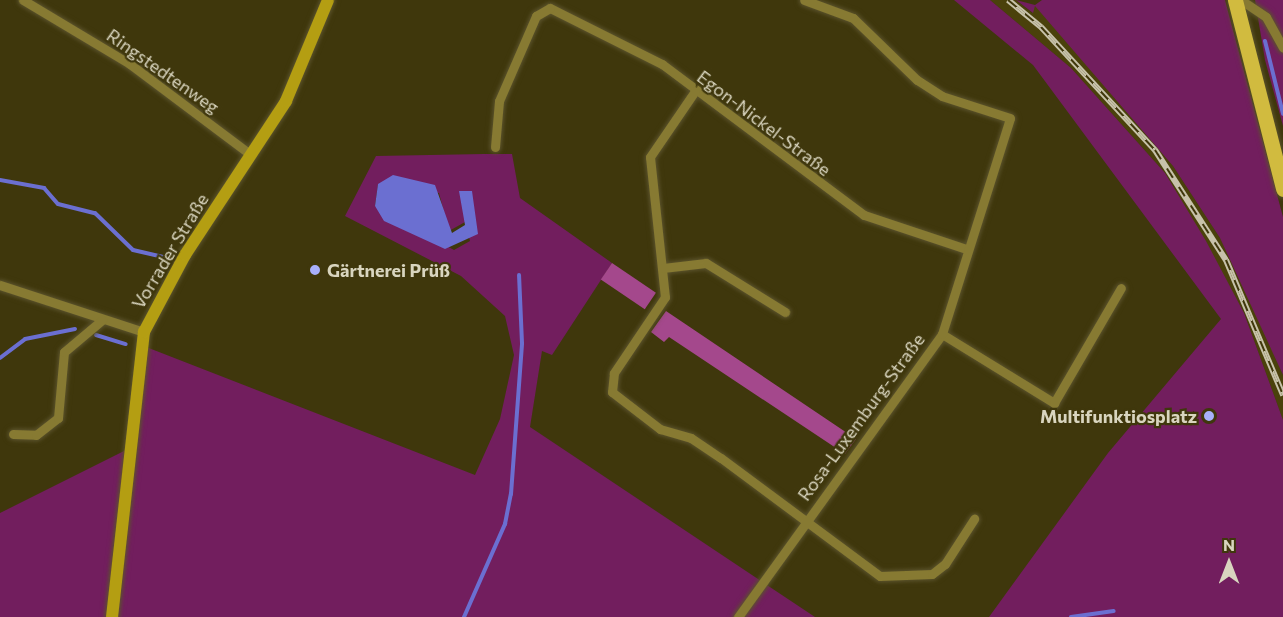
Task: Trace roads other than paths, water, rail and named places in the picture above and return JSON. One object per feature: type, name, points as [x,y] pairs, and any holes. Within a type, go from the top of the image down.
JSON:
[{"type":"main road","points":[[1235,0],[1283,189]]},
{"type":"street","name":"Vorrader Straße","points":[[112,617],[144,332],[164,290],[286,101],[328,0]]},
{"type":"street","name":"Rosa-Luxemburg-Straße","points":[[738,617],[942,334],[966,249],[1010,118],[942,96],[917,80],[853,18],[804,0]]},
{"type":"street","points":[[1241,0],[1266,17],[1283,48]]},
{"type":"street","name":"Ringstedtenweg","points":[[25,1],[130,64],[251,155]]},
{"type":"street","points":[[495,147],[499,101],[536,16],[549,4]]},
{"type":"street","name":"Egon-Nickel-Straße","points":[[549,4],[648,55],[864,215],[966,249]]},
{"type":"street","points":[[695,91],[650,157],[663,268],[664,297],[614,373],[612,392],[660,429],[698,442],[807,520],[880,576],[895,579],[932,574],[945,564],[974,519]]},
{"type":"street","points":[[663,268],[706,263],[785,312]]},
{"type":"street","points":[[0,285],[144,332]]},
{"type":"street","points":[[942,334],[1054,403],[1121,288]]},
{"type":"street","points":[[13,434],[36,435],[58,418],[64,352],[102,320]]},
{"type":"waterway","points":[[1265,41],[1283,114]]},
{"type":"waterway","points":[[0,180],[44,188],[58,204],[95,213],[133,250],[171,259]]},
{"type":"waterway","points":[[464,617],[505,524],[511,494],[522,343],[519,275]]},
{"type":"waterway","points":[[0,358],[25,339],[75,329]]},
{"type":"waterway","points":[[96,335],[126,344]]},
{"type":"waterway","points":[[1071,617],[1114,611]]},
{"type":"railway","points":[[1008,0],[1041,27],[1155,150],[1226,260],[1283,395]]},
{"type":"place","name":"Gärtnerei Prüß","points":[[315,270]]},
{"type":"place","name":"Multifunktiosplatz","points":[[1209,416]]}]
